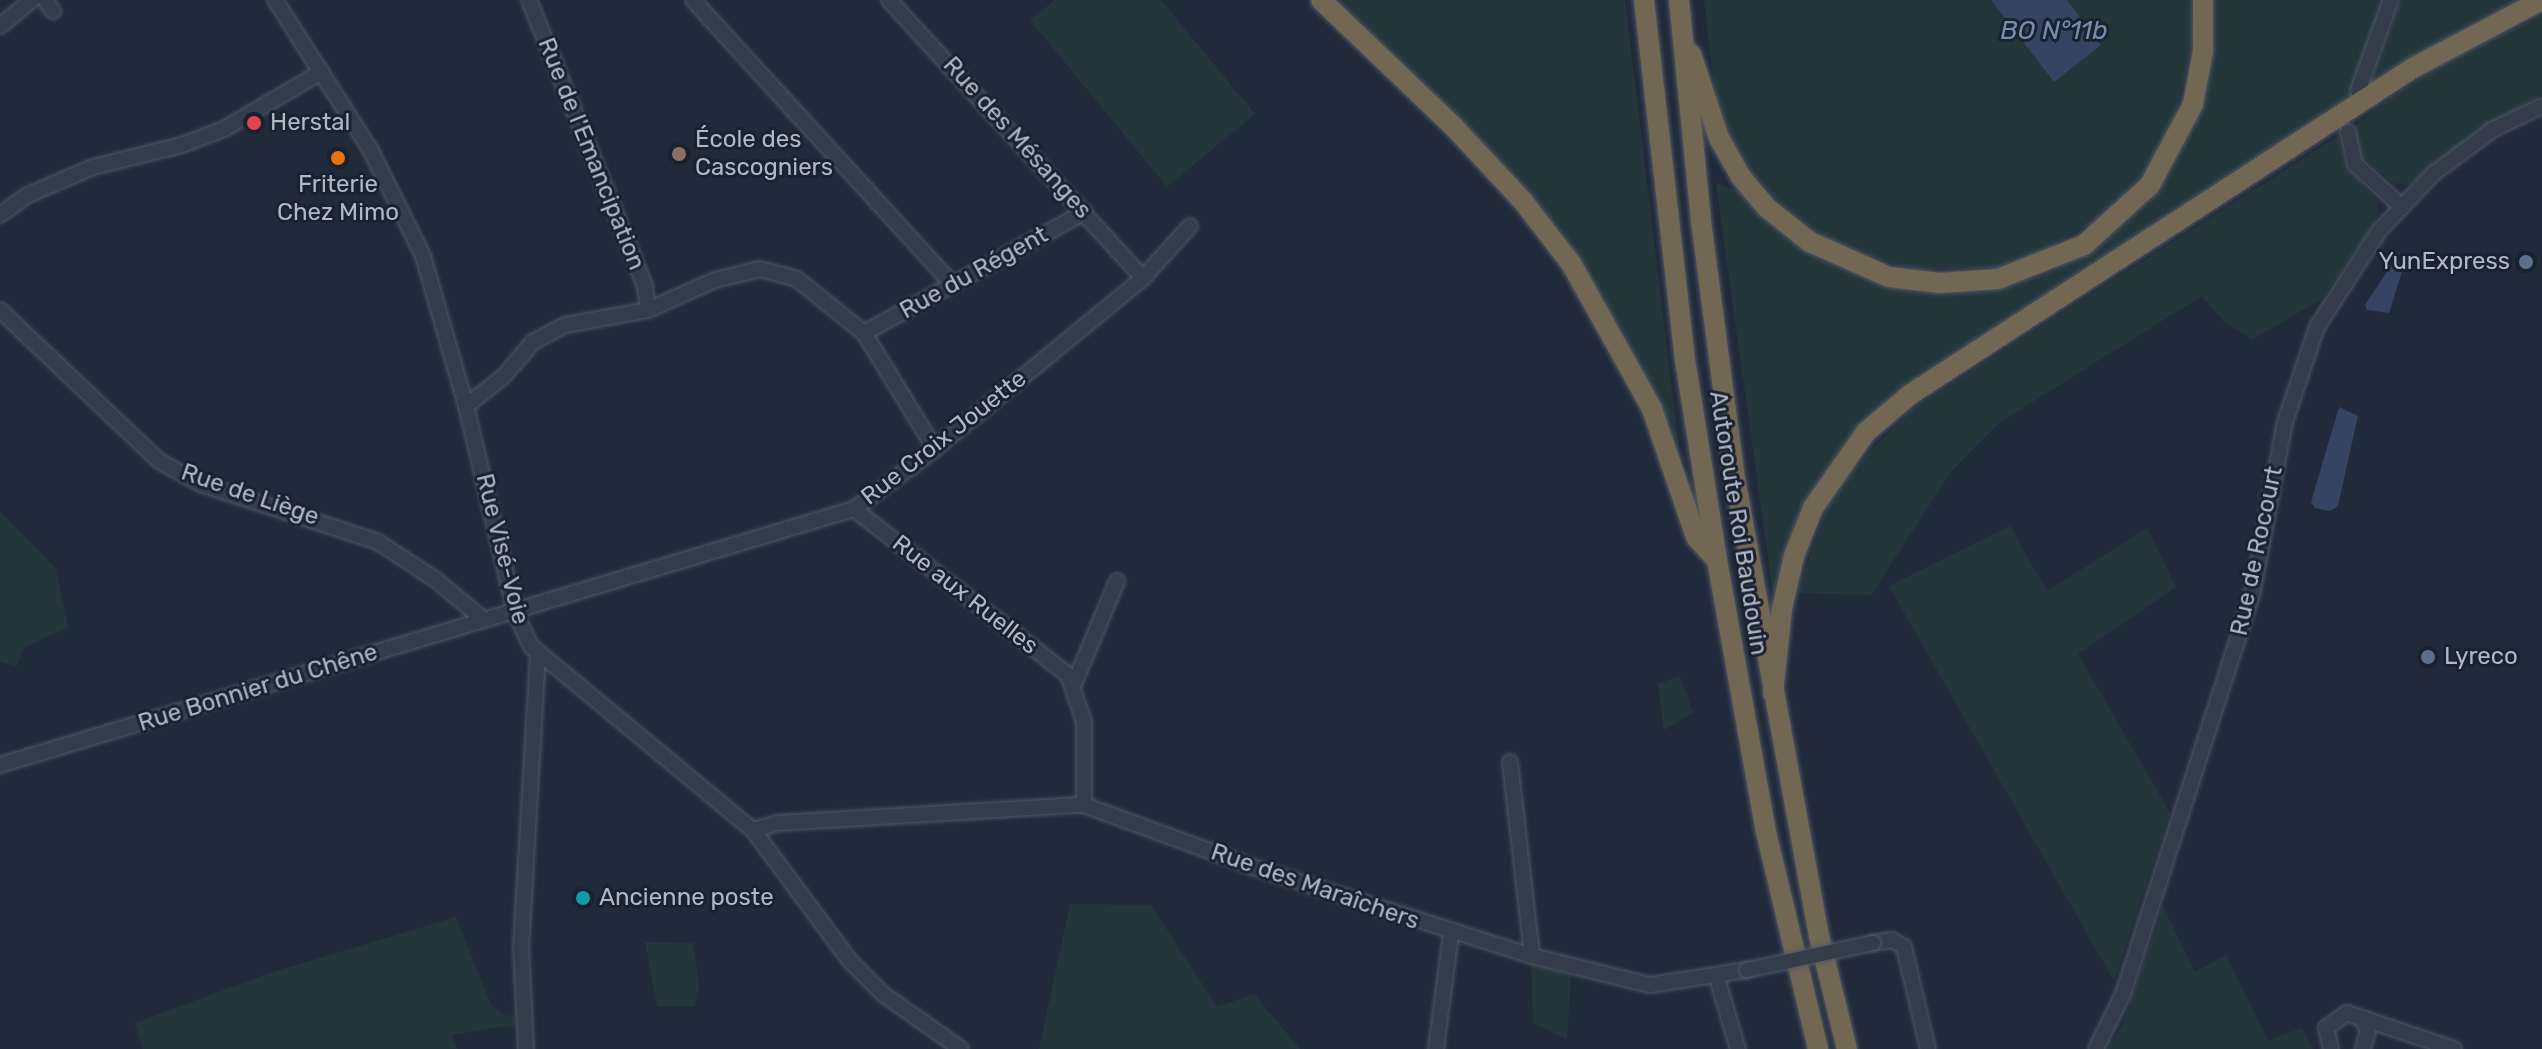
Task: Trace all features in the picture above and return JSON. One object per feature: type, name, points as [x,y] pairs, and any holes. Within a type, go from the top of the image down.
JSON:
[{"type":"highway","points":[[1321,0],[1462,136],[1522,200],[1572,265],[1652,409],[1696,537],[1717,560]]},
{"type":"highway","name":"Autoroute Roi Baudouin","points":[[1644,0],[1686,366],[1717,560],[1765,828],[1818,1049]]},
{"type":"highway","points":[[1679,0],[1734,473],[1819,936],[1847,1049]]},
{"type":"highway","points":[[1681,30],[1719,138],[1766,207],[1839,258],[1889,277],[1940,283],[1998,279],[2043,265],[2084,245],[2125,211],[2172,151],[2193,104],[2203,51],[2203,0]]},
{"type":"highway","points":[[1773,693],[1782,609],[1794,556],[1821,495],[1866,432],[1911,394],[2413,68],[2542,0]]},
{"type":"street","points":[[0,26],[32,0]]},
{"type":"street","name":"Rue Visé-Voie","points":[[275,0],[408,219],[436,293],[515,612],[538,655],[753,830],[850,961],[883,994],[961,1049]]},
{"type":"street","name":"Rue de l'Emancipation","points":[[529,0],[645,286],[648,310]]},
{"type":"street","points":[[693,0],[952,284]]},
{"type":"street","name":"Rue des Mésanges","points":[[889,0],[1143,278]]},
{"type":"street","points":[[2358,91],[2391,0]]},
{"type":"street","points":[[0,215],[28,195],[93,167],[182,145],[224,129],[321,72]]},
{"type":"street","name":"Rue de Rocourt","points":[[2096,1049],[2123,994],[2253,591],[2285,422],[2303,362],[2335,297],[2402,207],[2433,174],[2492,130],[2542,106]]},
{"type":"street","points":[[2348,132],[2349,153],[2355,164],[2402,207]]},
{"type":"street","name":"Rue du Régent","points":[[864,333],[1085,212]]},
{"type":"street","name":"Rue Croix Jouette","points":[[515,612],[854,509],[935,449],[1143,278],[1190,226]]},
{"type":"street","points":[[466,406],[503,377],[533,342],[554,331],[648,310],[715,280],[760,269],[797,279],[864,333],[935,449]]},
{"type":"street","name":"Rue de Liège","points":[[0,310],[159,461],[201,484],[378,542],[436,580],[484,620]]},
{"type":"street","name":"Rue aux Ruelles","points":[[854,509],[1074,684]]},
{"type":"street","points":[[1084,805],[1087,756],[1074,684],[1117,581]]},
{"type":"street","name":"Rue Bonnier du Chêne","points":[[0,765],[515,612]]},
{"type":"street","points":[[526,1049],[521,948],[538,655]]},
{"type":"street","points":[[1510,762],[1532,956]]},
{"type":"street","name":"Rue des Maraîchers","points":[[753,830],[777,823],[1084,805],[1451,934],[1650,985],[1717,978],[1892,940],[1904,947],[1928,1049]]},
{"type":"street","points":[[1436,1049],[1451,934]]},
{"type":"street","points":[[1717,978],[1738,1049]]},
{"type":"street","points":[[2331,1049],[2326,1037],[2330,1022],[2347,1013],[2454,1049]]},
{"type":"street","points":[[2361,1018],[2368,1030],[2363,1049]]},
{"type":"green space","points":[[1055,0],[1161,0],[1255,114],[1167,187],[1030,20]]},
{"type":"green space","points":[[1330,0],[1625,0],[1682,473],[1550,227]]},
{"type":"green space","points":[[1704,0],[2192,0],[2193,42],[2173,125],[2154,160],[2110,212],[2033,257],[1997,268],[1916,270],[1836,246],[1779,203],[1753,174],[1728,135],[1716,101]]},
{"type":"green space","points":[[2208,0],[2384,0],[2348,97],[2316,118],[2318,124],[1863,429],[1773,594],[1716,183],[1740,192],[1819,259],[1892,286],[2002,287],[2048,273],[2089,251],[2127,222],[2178,153]]},
{"type":"green space","points":[[2401,0],[2529,0],[2369,84]]},
{"type":"green space","points":[[2542,15],[2542,95],[2484,127],[2410,185],[2393,183],[2355,151],[2355,126],[2391,97],[2455,56]]},
{"type":"green space","points":[[2338,136],[2346,164],[2378,202],[2376,221],[2322,299],[2253,339],[2226,324],[2202,296],[1999,423],[1951,472],[1871,595],[1798,593],[1824,514],[1847,475],[1911,410]]},
{"type":"green space","points":[[0,511],[56,569],[68,627],[24,648],[17,666],[0,662]]},
{"type":"green space","points":[[2010,526],[2047,591],[2147,528],[2176,587],[2078,654],[2170,813],[2114,981],[1889,586]]},
{"type":"green space","points":[[1680,676],[1693,713],[1664,730],[1658,684]]},
{"type":"green space","points":[[1070,904],[1151,905],[1217,1007],[1254,994],[1300,1049],[1039,1049]]},
{"type":"green space","points":[[2163,906],[2195,972],[2226,955],[2268,1041],[2302,1028],[2313,1049],[2107,1049],[2122,1026]]},
{"type":"green space","points":[[456,917],[491,1005],[503,1015],[515,1016],[515,1025],[452,1035],[457,1049],[143,1049],[135,1023],[270,973]]},
{"type":"green space","points":[[645,942],[693,943],[699,985],[695,1006],[657,1006]]},
{"type":"green space","points":[[1531,963],[1571,975],[1567,1039],[1533,1023]]},
{"type":"water","name":"BO N°11b","points":[[1991,0],[2067,0],[2101,45],[2054,82]]},
{"type":"water","points":[[2406,259],[2389,313],[2367,310],[2365,305],[2393,263]]},
{"type":"water","points":[[2339,407],[2358,416],[2338,506],[2330,511],[2315,508],[2311,502]]},
{"type":"place","name":"Herstal","points":[[254,123]]},
{"type":"place","name":"École des Cascogniers","points":[[679,154]]},
{"type":"place","name":"Friterie Chez Mimo","points":[[338,158]]},
{"type":"place","name":"YunExpress","points":[[2526,262]]},
{"type":"place","name":"Lyreco","points":[[2428,657]]},
{"type":"place","name":"Ancienne poste","points":[[583,898]]}]
